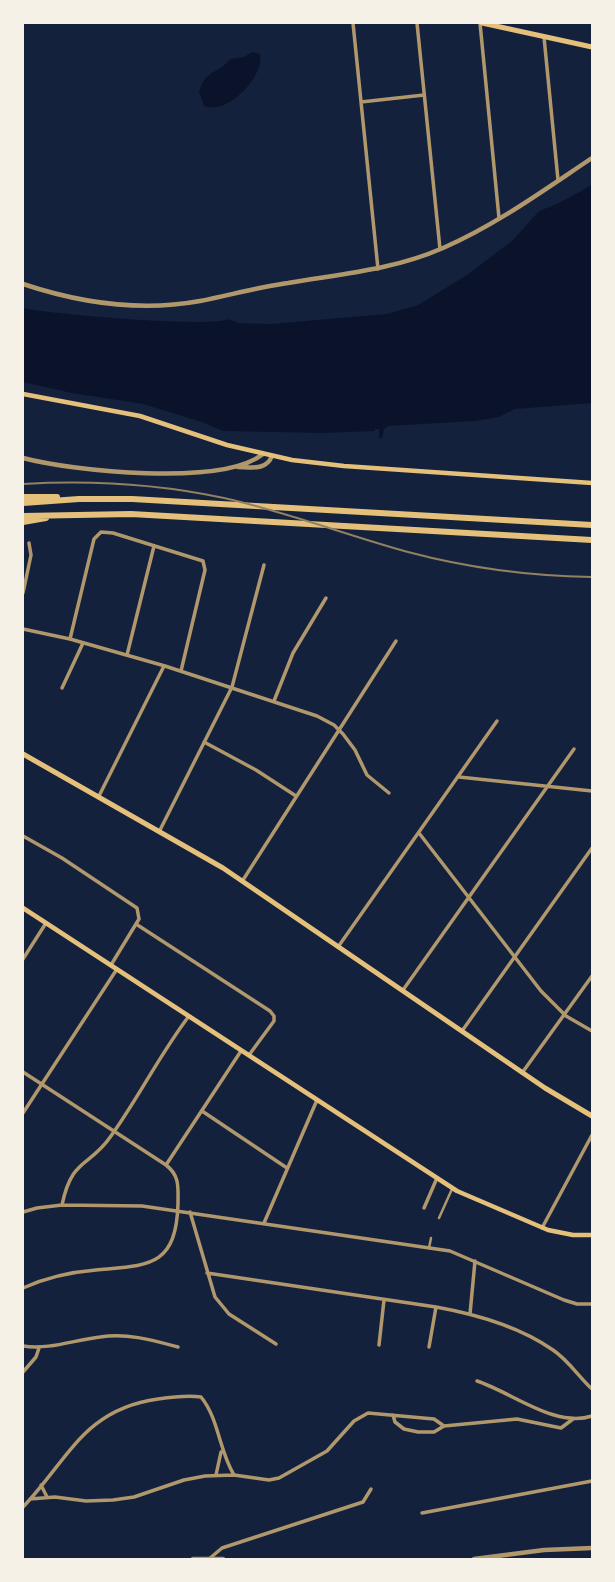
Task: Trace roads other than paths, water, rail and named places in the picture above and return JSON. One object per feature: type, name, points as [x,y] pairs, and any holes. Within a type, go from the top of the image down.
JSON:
[{"type":"highway","points":[[23,497],[236,505],[592,526]]},
{"type":"highway","points":[[23,503],[79,499]]},
{"type":"highway","points":[[23,522],[68,514]]},
{"type":"highway","points":[[23,516],[131,514],[592,540]]},
{"type":"main road","points":[[484,23],[592,47]]},
{"type":"main road","points":[[23,394],[140,416],[272,456],[344,466],[592,483]]},
{"type":"main road","points":[[23,754],[160,830],[243,880],[375,976],[403,990],[522,1073],[592,1116]]},
{"type":"main road","points":[[23,908],[452,1188],[542,1228],[567,1234],[592,1235]]},
{"type":"street","points":[[353,23],[378,269]]},
{"type":"street","points":[[417,23],[440,249]]},
{"type":"street","points":[[484,23],[499,218]]},
{"type":"street","points":[[544,37],[558,180]]},
{"type":"street","points":[[362,102],[424,95]]},
{"type":"street","points":[[23,284],[84,300],[127,305],[164,305],[378,269],[440,249],[499,218],[592,158]]},
{"type":"street","points":[[234,466],[251,462],[263,454]]},
{"type":"street","points":[[23,458],[63,467],[167,473],[234,466],[263,466],[269,463],[272,456]]},
{"type":"street","points":[[70,639],[94,539],[101,532],[113,533],[203,561],[205,570],[181,671]]},
{"type":"street","points":[[23,593],[32,555],[29,543]]},
{"type":"street","points":[[127,655],[154,546]]},
{"type":"street","points":[[160,830],[232,687],[264,565]]},
{"type":"street","points":[[274,701],[287,666],[326,598]]},
{"type":"street","points":[[23,629],[127,655],[317,716],[339,730],[355,750],[367,775],[389,793]]},
{"type":"street","points":[[243,880],[396,641]]},
{"type":"street","points":[[62,688],[83,643]]},
{"type":"street","points":[[99,796],[164,666]]},
{"type":"street","points":[[338,947],[497,721]]},
{"type":"street","points":[[204,742],[297,796]]},
{"type":"street","points":[[403,990],[574,750]]},
{"type":"street","points":[[459,777],[592,792]]},
{"type":"street","points":[[419,833],[541,991],[564,1014],[592,1031]]},
{"type":"street","points":[[23,836],[131,903],[140,914],[114,967],[23,1112]]},
{"type":"street","points":[[462,1031],[592,848]]},
{"type":"street","points":[[23,959],[46,923]]},
{"type":"street","points":[[136,924],[270,1011],[274,1021],[249,1055]]},
{"type":"street","points":[[522,1073],[592,976]]},
{"type":"street","points":[[62,1205],[74,1170],[104,1146],[114,1133],[189,1016]]},
{"type":"street","points":[[166,1166],[241,1051]]},
{"type":"street","points":[[23,1072],[166,1166],[178,1178],[178,1210],[169,1245],[163,1253],[145,1265],[80,1272],[23,1288]]},
{"type":"street","points":[[264,1223],[317,1100]]},
{"type":"street","points":[[202,1111],[287,1168]]},
{"type":"street","points":[[542,1228],[592,1135]]},
{"type":"street","points":[[424,1208],[438,1178]]},
{"type":"street","points":[[439,1217],[452,1188]]},
{"type":"street","points":[[23,1212],[62,1205],[128,1205],[178,1210],[450,1251],[564,1300],[592,1304]]},
{"type":"street","points":[[190,1212],[215,1297],[229,1314],[276,1344]]},
{"type":"street","points":[[429,1248],[432,1238]]},
{"type":"street","points":[[470,1314],[475,1260]]},
{"type":"street","points":[[207,1273],[470,1314],[545,1345],[556,1352],[592,1389]]},
{"type":"street","points":[[379,1345],[384,1300]]},
{"type":"street","points":[[429,1347],[436,1307]]},
{"type":"street","points":[[23,1346],[39,1348],[102,1336],[125,1335],[177,1347]]},
{"type":"street","points":[[23,1373],[36,1357],[39,1348]]},
{"type":"street","points":[[477,1381],[500,1388],[542,1411],[573,1419],[592,1416]]},
{"type":"street","points":[[23,1507],[74,1444],[111,1414],[137,1402],[183,1396],[201,1398],[211,1413],[221,1450],[234,1475]]},
{"type":"street","points":[[30,1499],[47,1497],[113,1500],[134,1497],[184,1480],[216,1475],[269,1480],[279,1478],[327,1451],[354,1421],[363,1415],[375,1413],[434,1419],[444,1426]]},
{"type":"street","points":[[393,1415],[395,1422],[404,1429],[418,1432],[434,1432],[444,1426],[517,1419],[561,1428],[573,1419]]},
{"type":"street","points":[[216,1475],[221,1450]]},
{"type":"street","points":[[422,1513],[592,1481]]},
{"type":"street","points":[[41,1485],[47,1497]]},
{"type":"street","points":[[209,1559],[222,1548],[363,1502],[370,1489]]},
{"type":"street","points":[[474,1559],[544,1550],[592,1548]]},
{"type":"street","points":[[193,1559],[223,1559]]},
{"type":"water","points":[[252,52],[260,54],[260,62],[257,72],[244,91],[224,105],[204,106],[199,92],[205,79],[230,59],[244,57]]},
{"type":"water","points":[[592,185],[592,403],[515,409],[499,417],[475,421],[388,426],[384,429],[382,438],[379,438],[379,429],[322,433],[223,431],[143,404],[23,382],[23,308],[129,319],[194,322],[229,319],[239,323],[270,324],[387,314],[418,305],[467,275],[513,240],[539,211]]},
{"type":"railway","points":[[23,484],[124,484],[199,493],[271,510],[453,563],[522,573],[592,577]]}]
